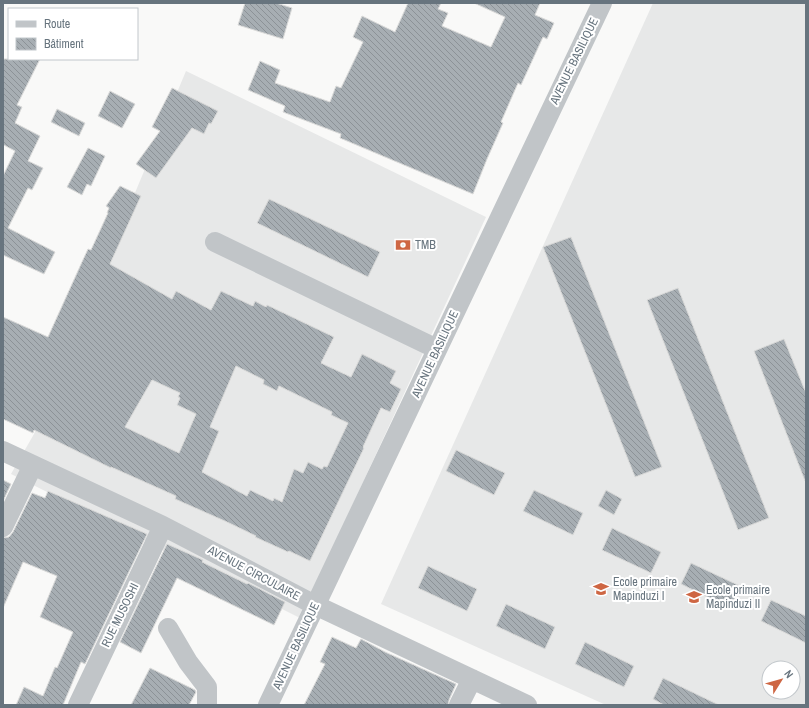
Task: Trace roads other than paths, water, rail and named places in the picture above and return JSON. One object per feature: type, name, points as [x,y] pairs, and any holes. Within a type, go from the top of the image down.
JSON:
[{"type":"street","name":"AVENUE BASILIQUE","points":[[268,705],[602,3]]},
{"type":"street","points":[[215,242],[437,349]]},
{"type":"street","name":"AVENUE CIRCULAIRE","points":[[3,451],[163,526],[315,605],[526,705]]},
{"type":"street","points":[[3,527],[33,465]]},
{"type":"street","name":"RUE MUSOSHI","points":[[78,705],[163,526]]},
{"type":"street","points":[[168,628],[188,662],[207,688],[207,705]]},
{"type":"street","points":[[459,705],[472,679]]},
{"type":"place","name":"TMB","points":[[403,245]]},
{"type":"place","name":"Ecole primaire Mapinduzi I","points":[[601,589]]},
{"type":"place","name":"Ecole primaire Mapinduzi II","points":[[694,597]]}]
